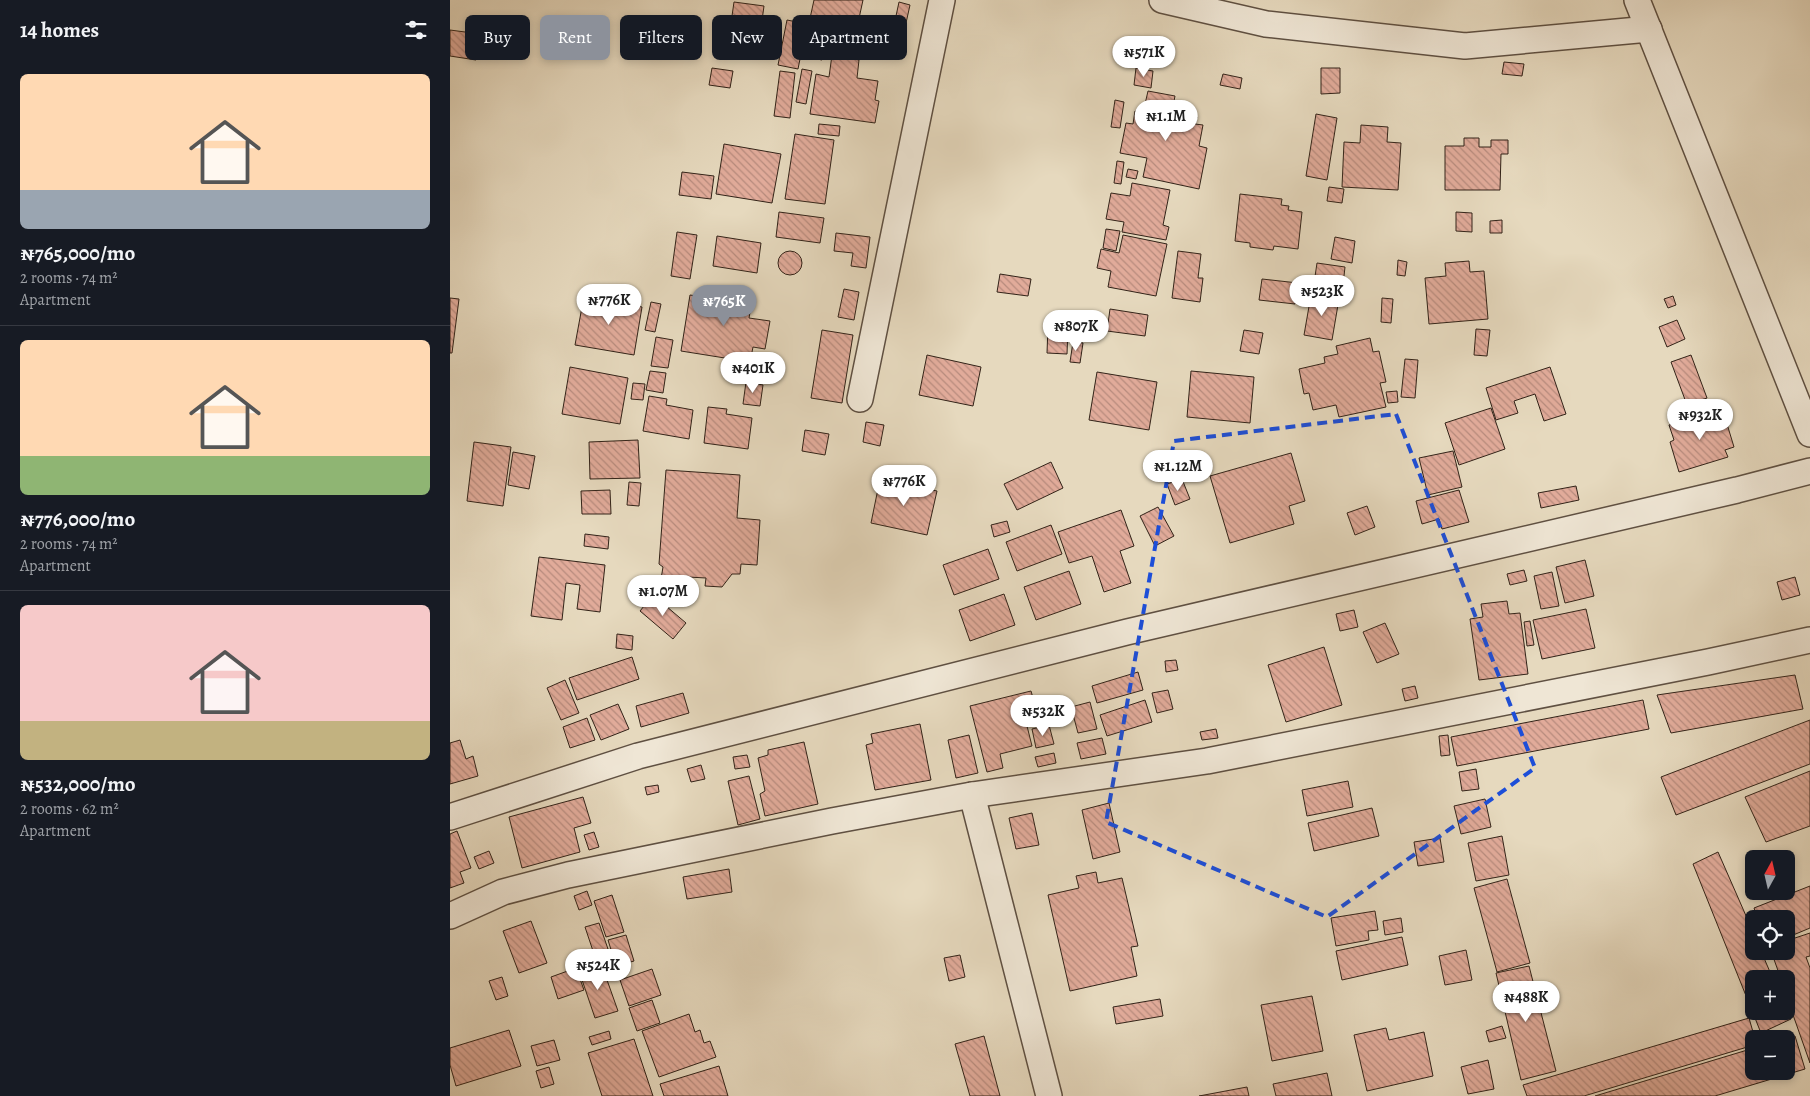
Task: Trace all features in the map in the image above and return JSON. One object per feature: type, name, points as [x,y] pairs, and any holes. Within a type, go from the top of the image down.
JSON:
[{"type":"street","points":[[860,399],[942,0]]},
{"type":"street","points":[[1162,0],[1266,24],[1465,46],[1648,29]]},
{"type":"street","points":[[1637,0],[1810,434]]},
{"type":"street","points":[[450,816],[638,756],[1127,632],[1737,490],[1810,471]]},
{"type":"street","points":[[450,916],[503,892],[568,875],[832,821],[972,795],[1207,761],[1708,662],[1810,640]]},
{"type":"street","points":[[972,795],[1049,1096]]},
{"type":"highlighted area","points":[[1396,414],[1535,768],[1327,917],[1106,822],[1174,441]]},
{"type":"building","points":[[814,0],[863,0],[860,15],[811,15]]},
{"type":"building","points":[[734,2],[764,6],[763,15],[732,15]]},
{"type":"building","points":[[899,2],[910,5],[907,18],[907,15],[896,15]]},
{"type":"building","points":[[787,20],[792,21],[792,60],[800,60],[798,69],[778,65],[779,60],[782,60],[782,45]]},
{"type":"building","points":[[450,30],[465,32],[465,58],[450,56]]},
{"type":"building","points":[[831,60],[859,60],[857,78],[878,81],[875,100],[879,101],[875,123],[810,114],[816,74],[829,77]]},
{"type":"building","points":[[1504,62],[1524,64],[1522,76],[1502,74]]},
{"type":"building","points":[[712,68],[733,71],[730,88],[709,85]]},
{"type":"building","points":[[1136,68],[1153,71],[1151,88],[1134,85]]},
{"type":"building","points":[[1321,68],[1340,68],[1340,93],[1321,94]]},
{"type":"building","points":[[802,69],[812,71],[806,104],[796,102]]},
{"type":"building","points":[[780,71],[795,73],[790,118],[774,116]]},
{"type":"building","points":[[1223,74],[1242,78],[1240,89],[1220,85]]},
{"type":"building","points":[[1148,91],[1175,96],[1172,111],[1197,117],[1195,124],[1203,125],[1199,146],[1207,148],[1199,189],[1143,177],[1147,158],[1120,153],[1126,123],[1133,124],[1135,111],[1143,113]]},
{"type":"building","points":[[1115,100],[1124,102],[1120,128],[1111,127]]},
{"type":"building","points":[[1316,114],[1337,118],[1327,180],[1306,176]]},
{"type":"building","points":[[819,124],[840,126],[839,136],[818,134]]},
{"type":"building","points":[[1361,125],[1388,127],[1387,142],[1401,143],[1398,190],[1342,187],[1344,142],[1360,143]]},
{"type":"building","points":[[795,134],[834,140],[825,204],[785,199]]},
{"type":"building","points":[[1464,138],[1479,138],[1479,147],[1491,147],[1491,140],[1508,140],[1508,154],[1501,154],[1500,190],[1445,190],[1445,146],[1464,146]]},
{"type":"building","points":[[724,144],[781,154],[772,203],[716,194]]},
{"type":"building","points":[[1117,161],[1124,162],[1121,184],[1114,183]]},
{"type":"building","points":[[1128,169],[1138,171],[1136,179],[1126,177]]},
{"type":"building","points":[[682,172],[714,176],[711,199],[679,195]]},
{"type":"building","points":[[1132,183],[1170,190],[1163,225],[1169,227],[1166,240],[1122,232],[1124,222],[1106,219],[1111,193],[1130,196]]},
{"type":"building","points":[[1329,187],[1344,189],[1342,203],[1327,201]]},
{"type":"building","points":[[1240,194],[1282,199],[1281,205],[1289,206],[1288,210],[1302,212],[1298,249],[1274,246],[1273,250],[1250,247],[1250,243],[1235,241]]},
{"type":"building","points":[[779,212],[824,218],[820,243],[776,237]]},
{"type":"building","points":[[1456,212],[1472,213],[1472,232],[1456,231]]},
{"type":"building","points":[[1502,220],[1502,233],[1490,233],[1490,221]]},
{"type":"building","points":[[1106,229],[1120,231],[1116,251],[1103,248]]},
{"type":"building","points":[[677,232],[697,235],[690,279],[671,276]]},
{"type":"building","points":[[836,233],[870,237],[866,268],[851,266],[853,253],[834,251]]},
{"type":"building","points":[[1123,235],[1167,244],[1156,296],[1108,287],[1111,271],[1097,268],[1101,249],[1119,253]]},
{"type":"building","points":[[717,236],[761,243],[757,273],[713,266]]},
{"type":"building","points":[[1335,237],[1355,241],[1352,263],[1331,259]]},
{"type":"building","points":[[790,251],[799,254],[802,263],[799,272],[790,275],[781,272],[778,263],[781,254]]},
{"type":"building","points":[[1178,251],[1201,254],[1198,278],[1203,278],[1200,302],[1172,298]]},
{"type":"building","points":[[1398,260],[1407,262],[1405,276],[1397,275]]},
{"type":"building","points":[[1469,261],[1470,272],[1484,271],[1488,319],[1429,324],[1425,278],[1446,276],[1445,263]]},
{"type":"building","points":[[1317,263],[1345,267],[1342,294],[1313,290]]},
{"type":"building","points":[[1000,274],[1031,279],[1028,296],[997,292]]},
{"type":"building","points":[[1262,279],[1298,283],[1295,304],[1259,300]]},
{"type":"building","points":[[844,289],[859,292],[854,320],[838,317]]},
{"type":"building","points":[[724,290],[753,294],[749,318],[770,321],[765,349],[753,347],[750,362],[681,351],[690,295],[723,300]]},
{"type":"building","points":[[1311,295],[1339,299],[1332,340],[1304,335]]},
{"type":"building","points":[[584,296],[642,307],[634,355],[575,345]]},
{"type":"building","points":[[1673,296],[1676,305],[1668,308],[1664,299]]},
{"type":"building","points":[[450,298],[459,299],[452,353],[450,353]]},
{"type":"building","points":[[1382,298],[1393,299],[1391,323],[1381,322]]},
{"type":"building","points":[[651,302],[661,304],[655,332],[645,330]]},
{"type":"building","points":[[1110,309],[1148,315],[1145,336],[1107,331]]},
{"type":"building","points":[[1677,320],[1685,339],[1667,347],[1659,327]]},
{"type":"building","points":[[1048,326],[1068,327],[1067,354],[1047,353]]},
{"type":"building","points":[[1476,329],[1490,330],[1487,356],[1474,355]]},
{"type":"building","points":[[822,330],[853,335],[842,403],[811,398]]},
{"type":"building","points":[[1244,330],[1263,333],[1259,354],[1240,351]]},
{"type":"building","points":[[656,337],[673,340],[668,368],[651,366]]},
{"type":"building","points":[[1370,338],[1373,352],[1379,351],[1386,382],[1380,383],[1386,407],[1339,417],[1336,405],[1313,410],[1309,393],[1304,394],[1299,369],[1325,363],[1324,357],[1338,354],[1336,346]]},
{"type":"building","points":[[1073,342],[1083,343],[1080,363],[1070,362]]},
{"type":"building","points":[[927,355],[981,367],[973,406],[919,395]]},
{"type":"building","points":[[1691,355],[1707,398],[1687,405],[1671,362]]},
{"type":"building","points":[[1405,359],[1418,360],[1415,398],[1401,397]]},
{"type":"building","points":[[570,367],[628,378],[620,424],[562,414]]},
{"type":"building","points":[[1550,367],[1566,414],[1544,421],[1535,394],[1514,401],[1518,413],[1496,420],[1486,388]]},
{"type":"building","points":[[650,371],[666,373],[663,393],[646,390]]},
{"type":"building","points":[[1191,371],[1254,377],[1250,423],[1187,417]]},
{"type":"building","points":[[1097,372],[1157,382],[1149,430],[1089,420]]},
{"type":"building","points":[[746,382],[763,385],[760,406],[743,404]]},
{"type":"building","points":[[633,383],[645,384],[643,400],[631,399]]},
{"type":"building","points":[[1397,391],[1398,402],[1388,403],[1386,392]]},
{"type":"building","points":[[649,396],[667,399],[666,405],[693,410],[689,439],[643,431]]},
{"type":"building","points":[[708,407],[727,409],[726,414],[752,418],[748,449],[704,443]]},
{"type":"building","points":[[1491,408],[1505,449],[1459,465],[1445,423]]},
{"type":"building","points":[[1714,411],[1718,426],[1727,424],[1734,447],[1725,450],[1728,457],[1679,472],[1670,442],[1674,440],[1669,425]]},
{"type":"building","points":[[866,422],[884,425],[880,446],[863,442]]},
{"type":"building","points":[[805,430],[829,434],[825,455],[802,451]]},
{"type":"building","points":[[638,440],[640,478],[590,479],[589,442]]},
{"type":"building","points":[[474,442],[511,447],[503,506],[467,501]]},
{"type":"building","points":[[1453,451],[1462,487],[1428,495],[1419,458]]},
{"type":"building","points":[[513,452],[535,456],[529,489],[508,485]]},
{"type":"building","points":[[1291,453],[1305,501],[1289,506],[1294,524],[1230,543],[1210,476]]},
{"type":"building","points":[[1051,462],[1063,488],[1017,510],[1004,484]]},
{"type":"building","points":[[666,470],[740,475],[737,518],[760,520],[757,565],[741,564],[740,574],[732,574],[722,587],[705,586],[706,578],[688,577],[687,581],[661,579],[663,567],[659,564]]},
{"type":"building","points":[[880,479],[937,491],[927,535],[871,523]]},
{"type":"building","points":[[1182,479],[1190,499],[1175,505],[1167,484]]},
{"type":"building","points":[[629,482],[641,483],[639,506],[627,505]]},
{"type":"building","points":[[1576,486],[1579,500],[1541,508],[1538,493]]},
{"type":"building","points":[[610,490],[611,514],[582,514],[581,491]]},
{"type":"building","points":[[1459,490],[1469,522],[1442,529],[1439,519],[1422,524],[1416,501]]},
{"type":"building","points":[[1367,506],[1375,527],[1355,535],[1347,513]]},
{"type":"building","points":[[1158,507],[1174,536],[1155,546],[1140,516]]},
{"type":"building","points":[[1121,510],[1134,546],[1120,551],[1131,583],[1104,592],[1092,556],[1069,563],[1058,532]]},
{"type":"building","points":[[1007,521],[1010,532],[994,537],[991,525]]},
{"type":"building","points":[[1051,525],[1062,554],[1017,571],[1006,542]]},
{"type":"building","points":[[585,534],[609,537],[608,549],[584,546]]},
{"type":"building","points":[[988,549],[999,579],[954,595],[943,565]]},
{"type":"building","points":[[539,557],[605,565],[600,612],[577,609],[580,585],[566,583],[562,620],[531,616]]},
{"type":"building","points":[[1585,560],[1594,596],[1565,603],[1556,567]]},
{"type":"building","points":[[1524,570],[1527,581],[1510,585],[1507,574]]},
{"type":"building","points":[[1069,571],[1081,604],[1036,620],[1024,587]]},
{"type":"building","points":[[1552,572],[1559,606],[1541,609],[1534,576]]},
{"type":"building","points":[[1795,577],[1800,595],[1782,600],[1777,582]]},
{"type":"building","points":[[1004,594],[1015,625],[970,641],[959,610]]},
{"type":"building","points":[[653,595],[686,623],[673,639],[640,611]]},
{"type":"building","points":[[1507,601],[1509,614],[1520,613],[1528,674],[1479,680],[1470,619],[1483,617],[1481,604]]},
{"type":"building","points":[[1586,609],[1595,648],[1542,659],[1533,620]]},
{"type":"building","points":[[1354,610],[1358,627],[1340,631],[1336,614]]},
{"type":"building","points":[[1530,621],[1534,645],[1527,646],[1524,622]]},
{"type":"building","points":[[1385,623],[1399,654],[1377,663],[1363,632]]},
{"type":"building","points":[[617,634],[633,636],[632,650],[616,648]]},
{"type":"building","points":[[1324,647],[1342,705],[1286,722],[1268,665]]},
{"type":"building","points":[[632,657],[639,679],[577,700],[569,678]]},
{"type":"building","points":[[1176,660],[1178,670],[1166,672],[1165,661]]},
{"type":"building","points":[[1138,672],[1143,690],[1097,703],[1092,686]]},
{"type":"building","points":[[1795,675],[1803,709],[1671,733],[1657,695]]},
{"type":"building","points":[[565,680],[579,713],[561,720],[547,688]]},
{"type":"building","points":[[1415,686],[1418,698],[1405,701],[1402,689]]},
{"type":"building","points":[[1168,690],[1173,709],[1157,713],[1152,693]]},
{"type":"building","points":[[1031,691],[1039,719],[1026,722],[1032,746],[1000,754],[1003,768],[987,772],[970,706]]},
{"type":"building","points":[[683,693],[689,713],[641,727],[636,706]]},
{"type":"building","points":[[1145,700],[1152,722],[1107,736],[1100,715]]},
{"type":"building","points":[[1643,700],[1649,729],[1457,766],[1451,737]]},
{"type":"building","points":[[1090,702],[1097,729],[1078,733],[1071,707]]},
{"type":"building","points":[[618,704],[629,729],[601,740],[590,715]]},
{"type":"building","points":[[587,718],[595,740],[570,748],[563,727]]},
{"type":"building","points":[[1810,720],[1810,764],[1676,815],[1661,777]]},
{"type":"building","points":[[920,724],[931,780],[875,790],[866,745],[873,743],[871,734]]},
{"type":"building","points":[[1049,725],[1054,744],[1036,748],[1032,729]]},
{"type":"building","points":[[1216,729],[1218,738],[1202,740],[1200,732]]},
{"type":"building","points":[[969,735],[978,773],[956,778],[948,740]]},
{"type":"building","points":[[1448,735],[1450,755],[1441,756],[1439,736]]},
{"type":"building","points":[[1102,738],[1106,754],[1081,759],[1077,743]]},
{"type":"building","points":[[460,740],[466,759],[473,756],[478,776],[450,784],[450,743]]},
{"type":"building","points":[[804,742],[818,804],[765,816],[760,794],[765,791],[758,758],[768,755],[768,750]]},
{"type":"building","points":[[1054,753],[1056,763],[1038,767],[1035,757]]},
{"type":"building","points":[[747,755],[750,767],[735,769],[733,757]]},
{"type":"building","points":[[701,765],[705,779],[691,782],[687,769]]},
{"type":"building","points":[[1476,769],[1479,789],[1462,791],[1459,772]]},
{"type":"building","points":[[1810,771],[1810,826],[1766,842],[1745,797]]},
{"type":"building","points":[[749,776],[760,819],[738,825],[728,781]]},
{"type":"building","points":[[1348,781],[1353,807],[1307,816],[1302,790]]},
{"type":"building","points":[[658,785],[659,792],[647,795],[645,787]]},
{"type":"building","points":[[583,797],[591,823],[574,828],[580,852],[522,868],[509,817]]},
{"type":"building","points":[[1485,799],[1491,827],[1461,834],[1454,806]]},
{"type":"building","points":[[1109,803],[1120,852],[1093,859],[1082,810]]},
{"type":"building","points":[[1372,808],[1379,836],[1314,851],[1308,823]]},
{"type":"building","points":[[1032,813],[1039,845],[1016,849],[1009,818]]},
{"type":"building","points":[[457,831],[471,868],[460,872],[464,883],[450,888],[450,834]]},
{"type":"building","points":[[594,832],[599,847],[589,850],[584,835]]},
{"type":"building","points":[[1502,836],[1509,875],[1476,881],[1468,843]]},
{"type":"building","points":[[1440,838],[1444,862],[1418,866],[1414,842]]},
{"type":"building","points":[[489,851],[494,863],[479,869],[474,857]]},
{"type":"building","points":[[1718,852],[1745,914],[1745,960],[1765,960],[1769,970],[1745,970],[1745,993],[1693,864]]},
{"type":"building","points":[[729,869],[732,892],[687,899],[683,877]]},
{"type":"building","points":[[1096,872],[1098,883],[1122,878],[1138,946],[1131,947],[1137,976],[1070,991],[1048,895],[1079,888],[1076,876]]},
{"type":"building","points":[[1507,879],[1530,963],[1497,972],[1474,888]]},
{"type":"building","points":[[1810,886],[1810,928],[1795,934],[1795,910],[1755,910],[1754,908],[1774,900],[1795,900],[1795,892]]},
{"type":"building","points":[[587,891],[592,905],[579,910],[574,896]]},
{"type":"building","points":[[612,895],[624,932],[606,937],[594,901]]},
{"type":"building","points":[[1375,911],[1378,930],[1368,931],[1369,940],[1336,946],[1331,918]]},
{"type":"building","points":[[1401,918],[1403,932],[1385,935],[1383,921]]},
{"type":"building","points":[[531,921],[547,963],[519,973],[503,931]]},
{"type":"building","points":[[599,923],[608,949],[594,954],[585,927]]},
{"type":"building","points":[[1810,933],[1810,956],[1806,957],[1810,968],[1810,1063],[1795,1020],[1795,970],[1778,970],[1774,960],[1795,960],[1795,938]]},
{"type":"building","points":[[626,935],[634,961],[616,966],[608,940]]},
{"type":"building","points":[[1402,937],[1408,965],[1342,980],[1336,951]]},
{"type":"building","points":[[1466,950],[1472,980],[1445,985],[1439,956]]},
{"type":"building","points":[[960,955],[965,977],[949,981],[944,958]]},
{"type":"building","points":[[601,963],[618,1011],[595,1018],[579,971]]},
{"type":"building","points":[[1529,966],[1556,1071],[1521,1080],[1496,973]]},
{"type":"building","points":[[576,968],[584,990],[558,999],[551,977]]},
{"type":"building","points":[[652,969],[661,995],[629,1006],[620,980]]},
{"type":"building","points":[[502,977],[508,996],[496,1000],[489,981]]},
{"type":"building","points":[[1312,996],[1323,1051],[1272,1061],[1261,1005]]},
{"type":"building","points":[[1160,999],[1163,1016],[1116,1024],[1113,1007]]},
{"type":"building","points":[[652,1000],[660,1023],[637,1031],[629,1008]]},
{"type":"building","points":[[689,1014],[695,1032],[700,1030],[704,1043],[710,1041],[716,1057],[659,1077],[642,1031]]},
{"type":"building","points":[[1745,1019],[1750,1020],[1752,1030],[1745,1030],[1745,1048],[1584,1096],[1527,1096],[1523,1085]]},
{"type":"building","points":[[1756,1020],[1789,1020],[1767,1030],[1760,1030]]},
{"type":"building","points":[[1502,1026],[1506,1038],[1489,1042],[1486,1031]]},
{"type":"building","points":[[1386,1028],[1389,1040],[1424,1032],[1433,1076],[1367,1091],[1354,1035]]},
{"type":"building","points":[[509,1030],[521,1066],[456,1086],[450,1065],[450,1048]]},
{"type":"building","points":[[609,1031],[611,1039],[592,1045],[589,1037]]},
{"type":"building","points":[[984,1036],[1000,1096],[970,1096],[955,1044]]},
{"type":"building","points":[[1795,1036],[1805,1069],[1795,1072]]},
{"type":"building","points":[[634,1039],[653,1096],[602,1096],[588,1053]]},
{"type":"building","points":[[554,1040],[560,1060],[537,1066],[531,1046]]},
{"type":"building","points":[[1745,1051],[1745,1080],[1768,1080],[1715,1096],[1595,1096]]},
{"type":"building","points":[[1488,1060],[1494,1089],[1468,1094],[1461,1067]]},
{"type":"building","points":[[719,1066],[728,1096],[664,1096],[660,1084]]},
{"type":"building","points":[[549,1067],[554,1084],[541,1088],[536,1071]]},
{"type":"building","points":[[1327,1073],[1332,1096],[1276,1096],[1273,1084]]},
{"type":"building","points":[[1247,1087],[1249,1096],[1199,1096]]}]
